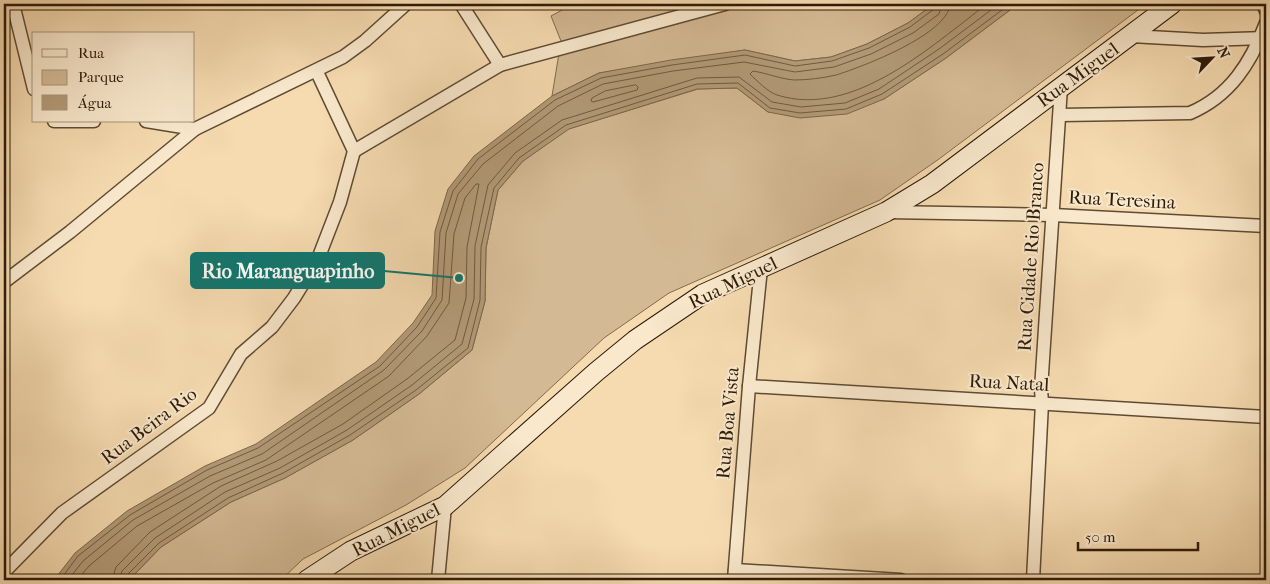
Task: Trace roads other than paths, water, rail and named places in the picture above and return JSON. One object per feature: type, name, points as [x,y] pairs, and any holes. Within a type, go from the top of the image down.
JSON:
[{"type":"main road","name":"Rua Miguel","points":[[307,580],[351,552],[445,506],[596,372],[635,340],[703,294],[886,212],[932,184],[1172,4]]},
{"type":"street","points":[[13,4],[32,81]]},
{"type":"street","points":[[4,282],[70,232],[195,129],[317,72],[356,49],[406,4]]},
{"type":"street","points":[[461,4],[500,65]]},
{"type":"street","points":[[317,72],[354,151],[500,65],[523,57],[725,4]]},
{"type":"street","points":[[1263,4],[1266,11]]},
{"type":"street","points":[[1060,115],[1190,113],[1224,93],[1235,81],[1263,38],[1266,23]]},
{"type":"street","points":[[1131,36],[1203,40],[1263,38]]},
{"type":"street","name":"Rua Cidade Rio Branco","points":[[1033,580],[1042,403],[1041,389],[1061,87]]},
{"type":"street","points":[[152,122],[195,129]]},
{"type":"street","name":"Rua Beira Rio","points":[[4,572],[62,513],[209,408],[241,354],[272,327],[294,298],[318,259],[340,202],[354,151]]},
{"type":"street","name":"Rua Teresina","points":[[886,212],[1053,215],[1266,226]]},
{"type":"street","name":"Rua Boa Vista","points":[[735,575],[749,386],[761,268]]},
{"type":"street","name":"Rua Natal","points":[[749,386],[1266,417]]},
{"type":"street","points":[[438,580],[445,506]]},
{"type":"street","points":[[735,575],[901,580]]},
{"type":"water","points":[[934,4],[1018,4],[946,58],[884,99],[847,114],[800,118],[768,112],[737,88],[697,89],[569,129],[523,161],[498,190],[486,248],[485,301],[472,350],[419,394],[353,440],[285,478],[231,502],[161,547],[129,580],[54,580],[75,553],[127,511],[205,466],[256,444],[376,362],[413,323],[432,295],[435,231],[448,189],[474,156],[552,96],[599,73],[671,60],[745,50],[795,61],[831,57],[867,44],[908,23]]},
{"type":"place","name":"Rio Maranguapinho","points":[[459,278]]}]
